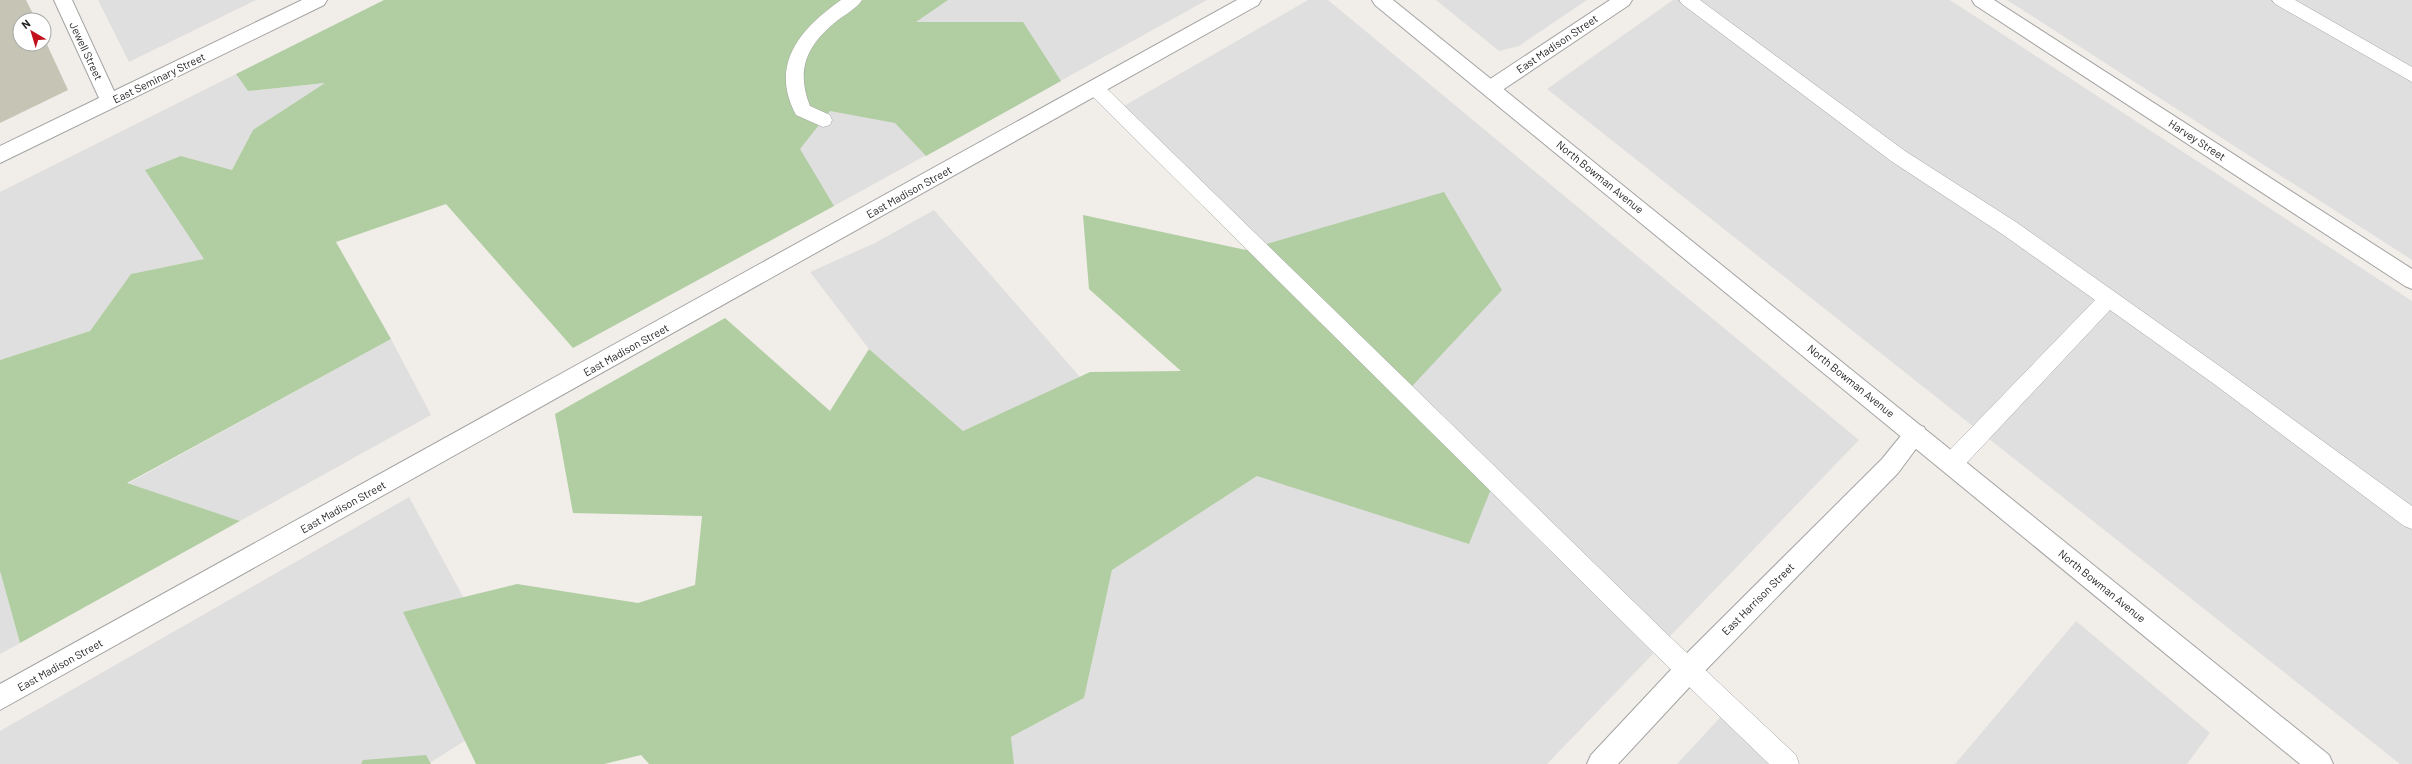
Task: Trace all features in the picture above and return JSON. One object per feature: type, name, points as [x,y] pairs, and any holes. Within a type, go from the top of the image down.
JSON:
[{"type":"street","name":"Jewell Street","points":[[63,0],[110,102]]},
{"type":"street","name":"East Seminary Street","points":[[0,155],[318,0]]},
{"type":"street","name":"East Madison Street","points":[[0,698],[1252,0]]},
{"type":"street","name":"North Bowman Avenue","points":[[1381,0],[1952,463],[2320,764]]},
{"type":"street","name":"East Madison Street","points":[[1491,88],[1623,0]]},
{"type":"street","name":"Harvey Street","points":[[1981,0],[2412,280]]},
{"type":"street","name":"East Harrison Street","points":[[1600,764],[1688,670],[1890,466],[1916,434]]},
{"type":"lane","points":[[823,120],[803,110],[794,85],[795,62],[807,39],[834,13],[852,0]]},
{"type":"lane","points":[[1688,0],[1898,156],[2009,228],[2412,519]]},
{"type":"lane","points":[[2281,0],[2412,75]]},
{"type":"lane","points":[[1095,88],[1688,670],[1787,764]]},
{"type":"lane","points":[[1952,463],[2108,299]]},
{"type":"shaded area","points":[[0,0],[26,0],[32,12],[12,12],[12,52],[50,52],[68,90],[0,123]]},
{"type":"shaded area","points":[[98,0],[256,0],[129,62]]},
{"type":"shaded area","points":[[853,0],[1207,0],[834,206],[731,78]]},
{"type":"shaded area","points":[[1308,0],[1328,0],[1859,440],[1547,764],[1014,764],[1011,737],[1084,698],[1112,570],[1257,476],[1390,378],[1117,110]]},
{"type":"shaded area","points":[[1436,0],[1587,0],[1519,46],[1499,51]]},
{"type":"shaded area","points":[[1673,0],[1950,0],[2412,301],[2412,764],[2400,764],[1547,89]]},
{"type":"shaded area","points":[[2007,0],[2412,0],[2412,260]]},
{"type":"shaded area","points":[[236,74],[248,91],[326,83],[253,130],[232,170],[181,156],[204,259],[131,274],[90,331],[0,360],[0,192]]},
{"type":"shaded area","points":[[934,210],[1080,377],[963,431],[869,349],[810,272],[875,243]]},
{"type":"shaded area","points":[[391,339],[431,415],[240,521],[127,484]]},
{"type":"shaded area","points":[[409,497],[522,705],[428,764],[0,764],[0,731]]},
{"type":"shaded area","points":[[0,571],[20,643],[0,654]]},
{"type":"shaded area","points":[[2076,621],[2210,733],[2187,764],[1955,764]]},
{"type":"shaded area","points":[[1728,709],[1787,764],[1677,764]]},
{"type":"green space","points":[[384,0],[948,0],[916,22],[1023,22],[1061,81],[926,156],[895,123],[830,111],[800,149],[834,206],[573,348],[446,204],[336,242],[391,339],[127,483],[240,521],[20,643],[0,571],[0,360],[90,331],[131,274],[204,259],[145,170],[181,156],[232,170],[253,130],[325,83],[248,91],[236,74]]},
{"type":"green space","points":[[1444,192],[1502,290],[1401,398],[1491,489],[1469,544],[1257,476],[1112,570],[1084,698],[1011,737],[1014,764],[649,764],[641,755],[604,764],[476,764],[403,612],[517,584],[638,603],[695,585],[702,516],[573,513],[555,414],[725,318],[830,411],[869,349],[963,431],[1090,372],[1181,371],[1089,289],[1083,215],[1246,250]]},
{"type":"green space","points":[[426,755],[431,764],[361,764],[363,760]]}]
